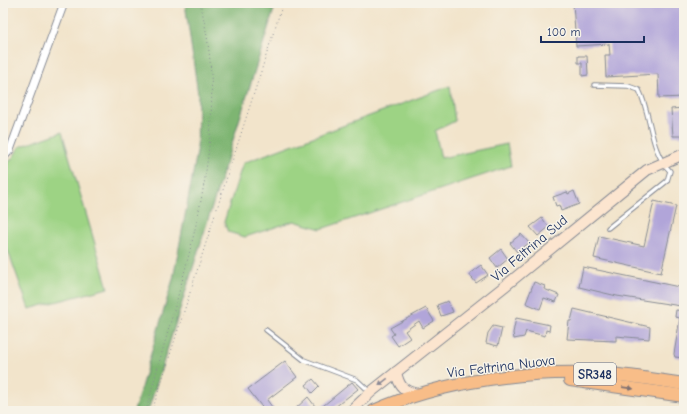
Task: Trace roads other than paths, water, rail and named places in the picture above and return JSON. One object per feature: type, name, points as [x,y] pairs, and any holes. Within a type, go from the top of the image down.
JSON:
[{"type":"main road","name":"Via Feltrina Sud","points":[[351,411],[371,392],[647,170],[684,154]]},
{"type":"main road","points":[[396,372],[400,386],[403,389],[418,394]]},
{"type":"main road","name":"Via Feltrina Nuova","points":[[374,411],[418,394],[505,378],[570,373],[609,374],[684,384]]},
{"type":"main road","points":[[505,378],[572,380],[684,396]]},
{"type":"street","points":[[3,158],[10,150],[64,3]]},
{"type":"lane","points":[[594,85],[628,86],[639,90],[644,100],[650,131],[662,163],[670,171],[667,181],[608,228]]},
{"type":"lane","points":[[266,330],[304,360],[357,380],[371,392]]}]
